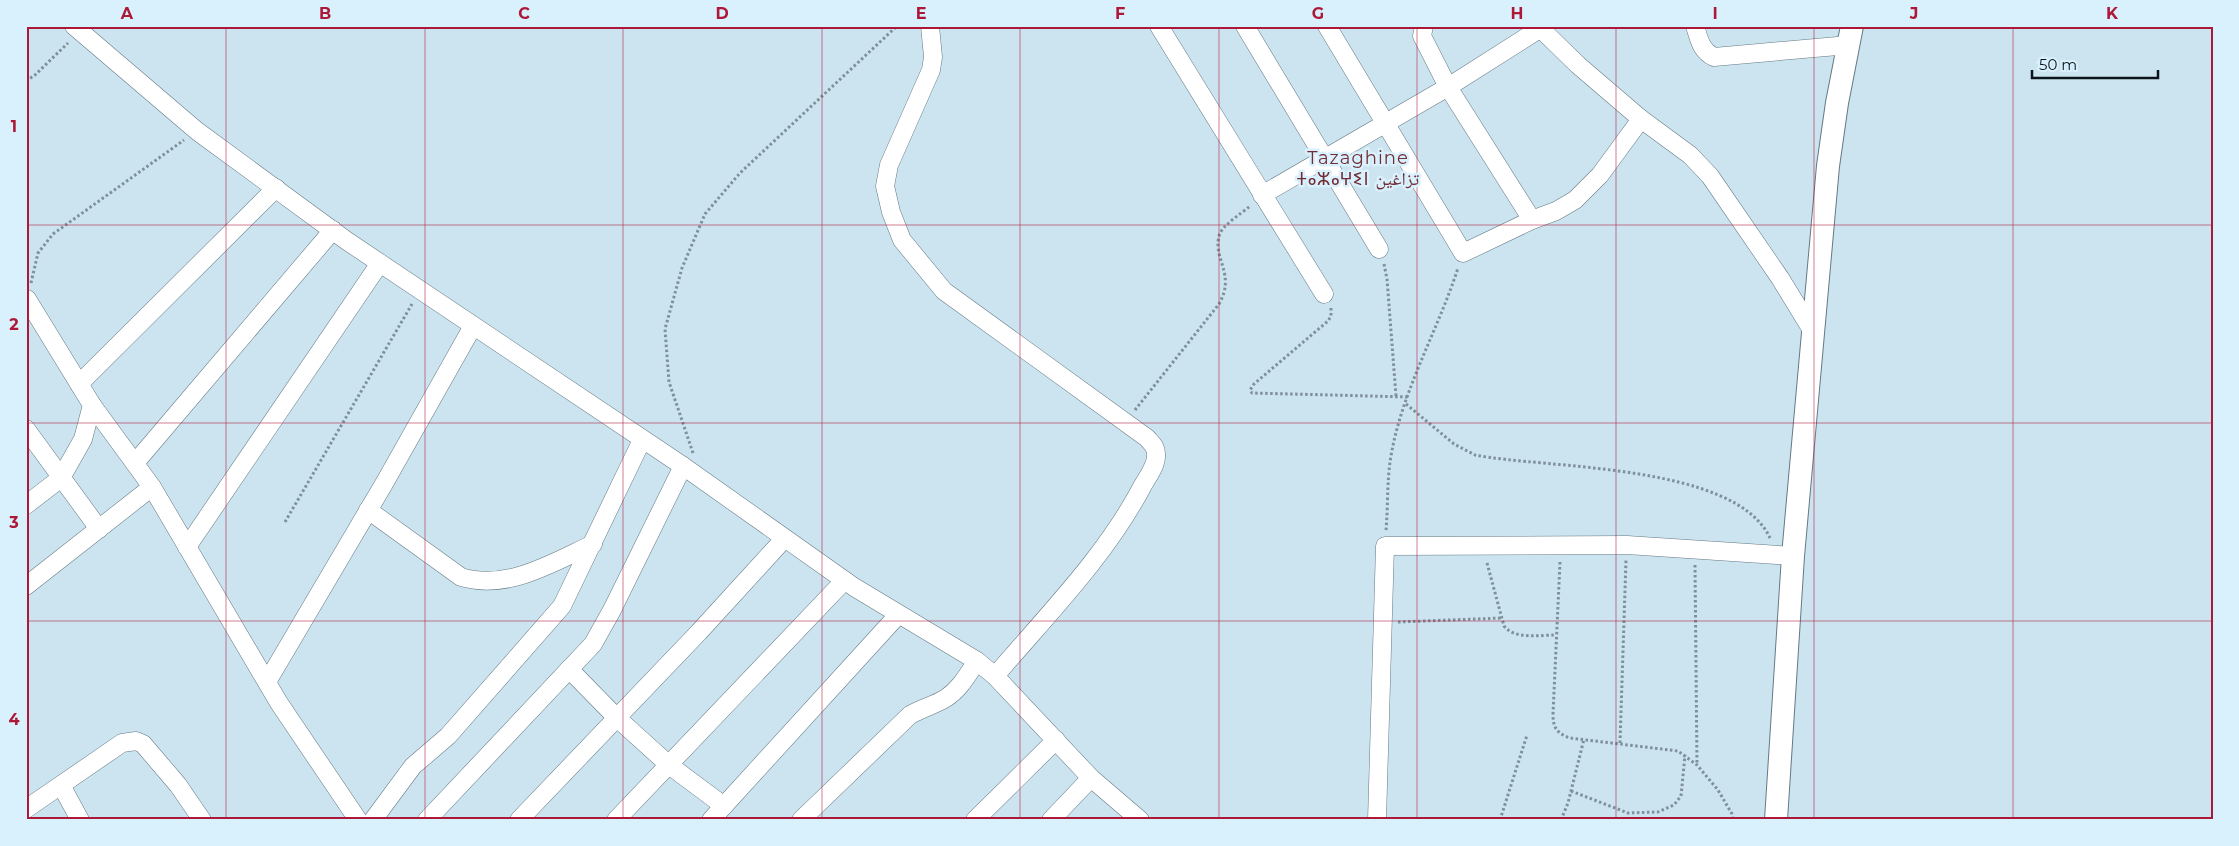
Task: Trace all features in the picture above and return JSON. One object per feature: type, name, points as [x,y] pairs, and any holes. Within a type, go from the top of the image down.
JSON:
[{"type":"street","points":[[930,26],[933,57],[930,70],[889,165],[885,186],[891,212],[902,240],[944,291],[1147,438],[1154,446],[1156,455],[1154,465],[1121,524],[1084,573],[995,676]]},
{"type":"street","points":[[1159,26],[1324,294]]},
{"type":"street","points":[[1245,26],[1324,161],[1379,249]]},
{"type":"street","points":[[1327,26],[1463,253],[1532,220],[1556,211],[1575,200],[1600,175],[1641,119]]},
{"type":"street","points":[[1424,26],[1422,36],[1448,87],[1532,220]]},
{"type":"street","points":[[1695,26],[1702,46],[1707,54],[1714,57],[1850,36],[1828,166],[1813,332],[1785,556],[1776,820]]},
{"type":"street","points":[[1262,195],[1324,161],[1448,87],[1540,27],[1578,65],[1641,119],[1690,155],[1710,176],[1780,278],[1813,332]]},
{"type":"street","points":[[77,29],[197,131],[333,230],[702,479],[844,581],[977,661],[995,676],[1091,778],[1140,820]]},
{"type":"street","points":[[79,384],[276,188]]},
{"type":"street","points":[[135,464],[333,230]]},
{"type":"street","points":[[187,547],[380,263]]},
{"type":"street","points":[[27,299],[92,405],[152,487],[266,682],[358,820]]},
{"type":"street","points":[[266,682],[368,510],[473,326]]},
{"type":"street","points":[[26,505],[61,478],[83,439],[92,405]]},
{"type":"street","points":[[26,429],[99,529]]},
{"type":"street","points":[[373,820],[413,766],[448,736],[562,606],[642,440]]},
{"type":"street","points":[[427,820],[592,644],[604,625],[683,466]]},
{"type":"street","points":[[26,586],[152,487]]},
{"type":"street","points":[[368,510],[461,577],[474,581],[510,579],[593,544]]},
{"type":"street","points":[[519,820],[784,539]]},
{"type":"street","points":[[1377,820],[1386,546],[1627,545],[1785,556]]},
{"type":"street","points":[[616,820],[844,581]]},
{"type":"street","points":[[568,669],[617,718],[720,814],[898,615]]},
{"type":"street","points":[[802,820],[910,715],[941,701],[957,689],[977,661]]},
{"type":"street","points":[[975,820],[1001,792],[1056,740]]},
{"type":"street","points":[[26,809],[122,744],[136,741],[143,744],[178,785],[202,820]]},
{"type":"street","points":[[1051,820],[1091,778]]},
{"type":"street","points":[[61,785],[80,820]]},
{"type":"path","points":[[702,479],[669,382],[665,329],[682,268],[701,223],[705,214],[740,173],[897,26]]},
{"type":"path","points":[[26,81],[35,75],[77,29]]},
{"type":"path","points":[[27,299],[38,253],[54,234],[197,131]]},
{"type":"path","points":[[1125,422],[1219,304],[1227,284],[1219,246],[1219,235],[1224,228],[1262,195]]},
{"type":"path","points":[[1379,249],[1387,279],[1396,396]]},
{"type":"path","points":[[1386,546],[1390,462],[1408,397],[1451,291],[1463,253]]},
{"type":"path","points":[[285,522],[420,290]]},
{"type":"path","points":[[1324,294],[1331,311],[1328,321],[1254,384],[1250,390],[1258,394],[1408,397]]},
{"type":"path","points":[[1406,404],[1454,444],[1475,455],[1641,475],[1707,490],[1732,501],[1758,520],[1785,556]]},
{"type":"path","points":[[1561,544],[1553,721],[1559,734],[1584,739],[1668,749],[1685,755],[1697,765],[1718,790],[1732,814],[1733,820]]},
{"type":"path","points":[[1482,545],[1504,626],[1514,635],[1556,635]]},
{"type":"path","points":[[1620,743],[1627,545]]},
{"type":"path","points":[[1695,549],[1697,765]]},
{"type":"path","points":[[1382,623],[1502,618]]},
{"type":"path","points":[[1500,820],[1527,735]]},
{"type":"path","points":[[1561,820],[1571,791],[1584,739]]},
{"type":"path","points":[[1571,791],[1628,813],[1658,812],[1674,806],[1681,796],[1685,755]]},
{"type":"district","name":"Tazaghine ⵜⴰⵣⴰⵖⵉⵏ تزاغين","points":[[1358,168]]}]
